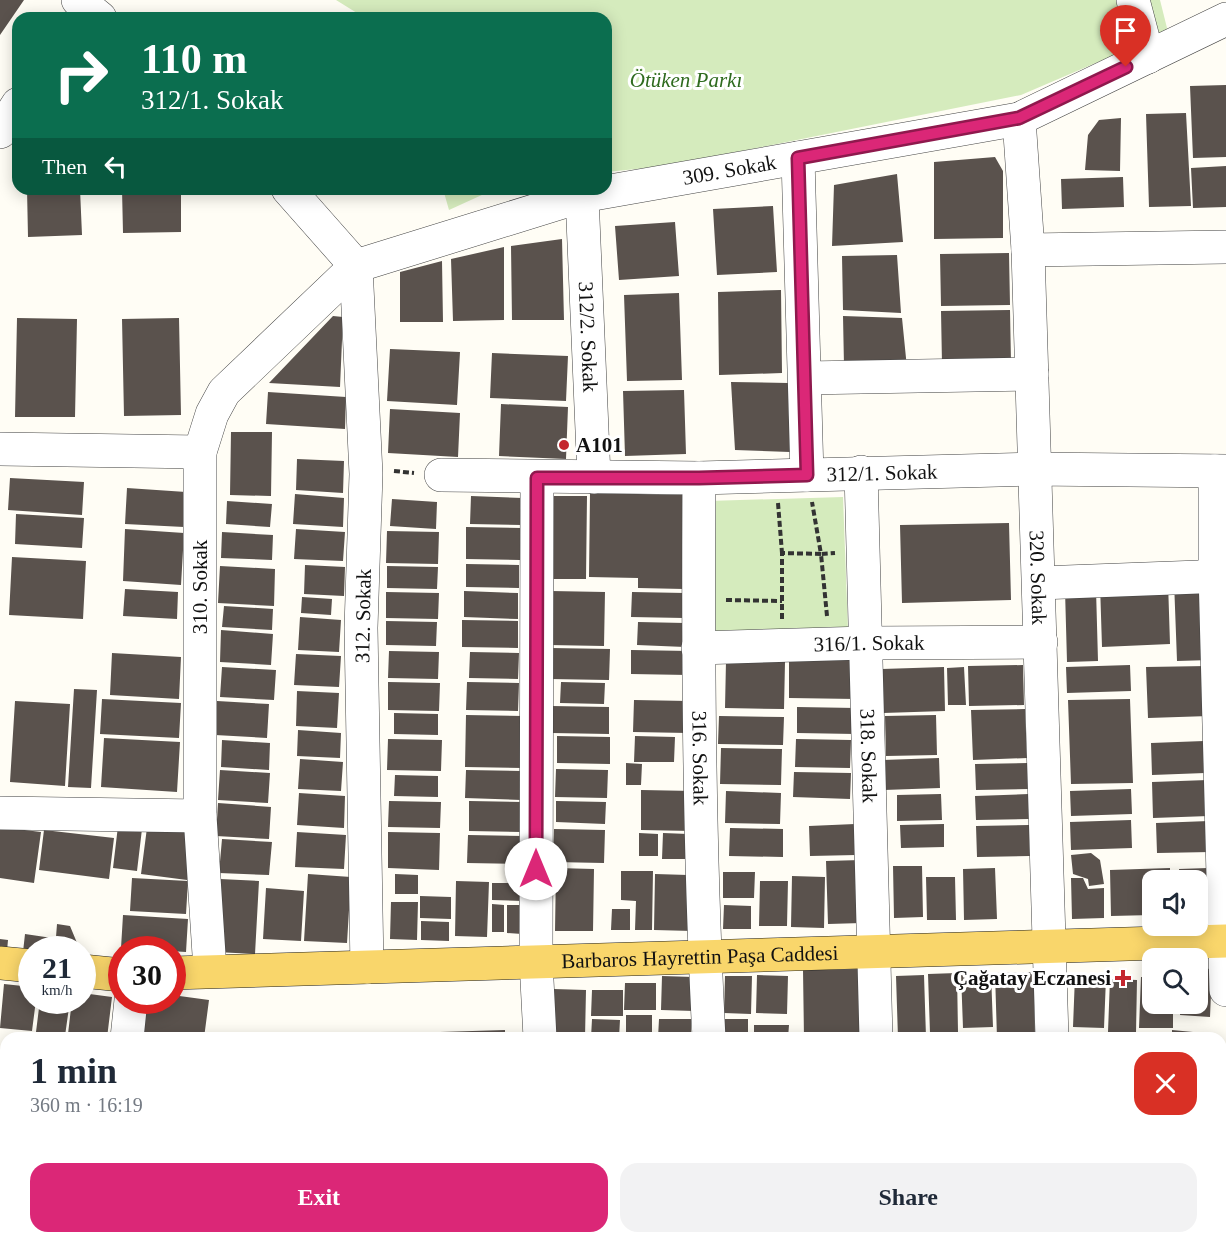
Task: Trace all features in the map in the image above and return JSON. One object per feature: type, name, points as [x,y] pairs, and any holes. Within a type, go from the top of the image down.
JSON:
[{"type":"main road","name":"Barbaros Hayrettin Paşa Caddesi","points":[[186,972],[536,961],[704,959],[1225,941]]},
{"type":"main road","points":[[0,963],[18,965]]},
{"type":"street","points":[[1133,0],[1148,57]]},
{"type":"street","name":"309. Sokak","points":[[612,191],[1019,118],[1226,19]]},
{"type":"street","points":[[0,132],[12,113]]},
{"type":"street","name":"320. Sokak","points":[[1019,118],[1028,250],[1052,1032]]},
{"type":"street","points":[[791,475],[805,378],[798,158]]},
{"type":"street","points":[[293,195],[356,266]]},
{"type":"street","name":"309. Sokak","points":[[356,266],[588,195]]},
{"type":"street","name":"312/2. Sokak","points":[[582,196],[594,477]]},
{"type":"street","points":[[1028,250],[1226,247]]},
{"type":"street","name":"310. Sokak","points":[[210,970],[200,816],[200,452],[212,414],[224,392],[356,266]]},
{"type":"street","name":"312. Sokak","points":[[356,266],[366,469],[361,628],[367,967]]},
{"type":"street","points":[[805,378],[1032,374]]},
{"type":"street","points":[[0,449],[200,452]]},
{"type":"street","points":[[1221,471],[1220,576],[1226,990]]},
{"type":"street","name":"312/1. Sokak","points":[[441,475],[537,478],[699,478],[861,472],[1221,471]]},
{"type":"street","name":"318. Sokak","points":[[861,472],[876,1032]]},
{"type":"street","points":[[537,478],[536,961],[540,1032]]},
{"type":"street","name":"316. Sokak","points":[[699,478],[698,648],[704,959],[709,1032]]},
{"type":"street","points":[[1039,583],[1220,576]]},
{"type":"street","name":"316/1. Sokak","points":[[698,648],[864,643],[1041,642]]},
{"type":"street","points":[[0,813],[200,816]]},
{"type":"street","points":[[128,1032],[130,1014]]},
{"type":"path","points":[[366,469],[441,475]]},
{"type":"path","points":[[782,622],[782,553],[791,475]]},
{"type":"path","points":[[791,475],[821,554],[827,620]]},
{"type":"path","points":[[782,553],[845,552]]},
{"type":"path","points":[[725,600],[782,601]]},
{"type":"green space","name":"Ötüken Parkı","points":[[336,0],[1160,0],[1168,32],[1021,95],[667,166],[612,171],[612,12],[355,12]]},
{"type":"green space","points":[[445,195],[482,195],[449,210]]},
{"type":"green space","points":[[843,497],[848,630],[715,635],[708,501]]},
{"type":"building","points":[[0,0],[24,0],[16,12],[12,12],[12,18],[0,35]]},
{"type":"building","points":[[1226,85],[1226,157],[1193,158],[1190,86]]},
{"type":"building","points":[[1186,113],[1191,206],[1149,207],[1146,114]]},
{"type":"building","points":[[1121,118],[1120,171],[1085,170],[1088,135],[1099,120]]},
{"type":"building","points":[[995,157],[1003,171],[1003,238],[934,239],[934,162]]},
{"type":"building","points":[[1226,166],[1226,207],[1193,208],[1191,168]]},
{"type":"building","points":[[897,174],[903,242],[832,246],[834,185]]},
{"type":"building","points":[[1123,177],[1124,207],[1062,209],[1061,179]]},
{"type":"building","points":[[27,195],[80,195],[82,235],[28,237]]},
{"type":"building","points":[[122,195],[181,195],[181,232],[123,233]]},
{"type":"building","points":[[773,206],[777,272],[717,275],[713,209]]},
{"type":"building","points":[[675,222],[679,276],[619,280],[615,226]]},
{"type":"building","points":[[562,239],[564,320],[512,320],[511,246]]},
{"type":"building","points":[[504,247],[504,320],[453,321],[451,259]]},
{"type":"building","points":[[1009,253],[1010,305],[941,306],[940,254]]},
{"type":"building","points":[[897,255],[901,313],[843,310],[842,256]]},
{"type":"building","points":[[442,261],[443,322],[400,322],[400,272]]},
{"type":"building","points":[[781,290],[782,373],[719,375],[718,292]]},
{"type":"building","points":[[679,293],[682,380],[627,381],[624,295]]},
{"type":"building","points":[[1010,310],[1011,363],[942,364],[941,311]]},
{"type":"building","points":[[333,316],[343,317],[340,387],[269,383]]},
{"type":"building","points":[[843,316],[902,318],[907,368],[844,366]]},
{"type":"building","points":[[17,318],[77,319],[75,417],[15,417]]},
{"type":"building","points":[[179,318],[181,415],[124,416],[122,319]]},
{"type":"building","points":[[390,349],[460,352],[457,405],[387,401]]},
{"type":"building","points":[[492,353],[568,356],[566,401],[490,398]]},
{"type":"building","points":[[731,382],[788,383],[790,452],[735,450]]},
{"type":"building","points":[[684,390],[686,454],[625,456],[623,391]]},
{"type":"building","points":[[268,392],[346,397],[345,429],[266,424]]},
{"type":"building","points":[[501,404],[568,407],[566,459],[499,456]]},
{"type":"building","points":[[390,409],[460,413],[458,457],[388,453]]},
{"type":"building","points":[[231,432],[272,432],[271,496],[230,495]]},
{"type":"building","points":[[297,459],[344,461],[343,493],[296,490]]},
{"type":"building","points":[[10,478],[84,482],[82,515],[8,510]]},
{"type":"building","points":[[127,488],[186,492],[184,527],[125,524]]},
{"type":"building","points":[[590,493],[685,495],[684,589],[638,588],[638,578],[589,577]]},
{"type":"building","points":[[295,494],[344,498],[343,527],[293,524]]},
{"type":"building","points":[[471,496],[522,498],[522,525],[470,524]]},
{"type":"building","points":[[547,496],[587,496],[586,579],[546,579]]},
{"type":"building","points":[[392,499],[437,502],[436,529],[390,526]]},
{"type":"building","points":[[227,501],[272,504],[270,527],[226,524]]},
{"type":"building","points":[[16,514],[84,518],[82,548],[15,544]]},
{"type":"building","points":[[1009,523],[1011,600],[902,603],[900,525]]},
{"type":"building","points":[[466,527],[521,528],[520,560],[466,559]]},
{"type":"building","points":[[125,529],[184,533],[181,585],[123,581]]},
{"type":"building","points":[[296,529],[345,532],[343,561],[294,559]]},
{"type":"building","points":[[387,531],[439,532],[438,564],[386,563]]},
{"type":"building","points":[[222,532],[273,535],[272,560],[221,558]]},
{"type":"building","points":[[12,557],[86,561],[83,619],[9,615]]},
{"type":"building","points":[[466,564],[519,565],[519,588],[466,587]]},
{"type":"building","points":[[305,565],[345,567],[344,596],[304,594]]},
{"type":"building","points":[[220,566],[275,569],[274,606],[218,603]]},
{"type":"building","points":[[387,566],[438,567],[437,589],[387,588]]},
{"type":"building","points":[[1208,579],[1211,660],[1177,661],[1174,581]]},
{"type":"building","points":[[1168,582],[1170,644],[1102,647],[1100,584]]},
{"type":"building","points":[[125,589],[178,592],[177,619],[123,616]]},
{"type":"building","points":[[1096,589],[1098,661],[1067,662],[1065,590]]},
{"type":"building","points":[[464,591],[518,593],[518,619],[464,617]]},
{"type":"building","points":[[551,591],[605,592],[604,646],[549,645]]},
{"type":"building","points":[[386,592],[439,593],[438,619],[386,618]]},
{"type":"building","points":[[632,592],[685,593],[684,618],[631,617]]},
{"type":"building","points":[[302,597],[332,599],[331,615],[301,613]]},
{"type":"building","points":[[224,606],[273,609],[272,630],[222,627]]},
{"type":"building","points":[[300,617],[341,620],[339,652],[298,650]]},
{"type":"building","points":[[462,620],[518,621],[518,648],[462,647]]},
{"type":"building","points":[[386,621],[437,622],[436,646],[386,645]]},
{"type":"building","points":[[638,622],[685,623],[685,647],[637,645]]},
{"type":"building","points":[[221,630],[273,634],[271,665],[220,662]]},
{"type":"building","points":[[551,648],[610,649],[609,680],[550,679]]},
{"type":"building","points":[[631,650],[689,651],[688,675],[631,674]]},
{"type":"building","points":[[389,651],[439,652],[438,679],[388,678]]},
{"type":"building","points":[[470,652],[519,653],[518,679],[469,678]]},
{"type":"building","points":[[112,653],[181,657],[179,699],[110,695]]},
{"type":"building","points":[[296,654],[341,656],[339,687],[294,685]]},
{"type":"building","points":[[789,658],[857,660],[856,699],[789,698]]},
{"type":"building","points":[[726,661],[785,662],[784,709],[725,708]]},
{"type":"building","points":[[1023,665],[1024,705],[969,706],[968,666]]},
{"type":"building","points":[[1130,665],[1131,691],[1067,693],[1066,667]]},
{"type":"building","points":[[1207,666],[1209,716],[1148,718],[1146,667]]},
{"type":"building","points":[[222,667],[276,670],[274,700],[220,697]]},
{"type":"building","points":[[944,667],[945,711],[883,713],[882,669]]},
{"type":"building","points":[[964,667],[966,705],[948,705],[947,668]]},
{"type":"building","points":[[388,682],[440,683],[439,711],[388,710]]},
{"type":"building","points":[[467,682],[519,683],[518,711],[466,710]]},
{"type":"building","points":[[561,682],[605,683],[604,704],[560,703]]},
{"type":"building","points":[[74,689],[97,690],[91,788],[68,787]]},
{"type":"building","points":[[297,691],[339,693],[337,728],[296,726]]},
{"type":"building","points":[[102,699],[181,703],[179,738],[100,734]]},
{"type":"building","points":[[1130,699],[1133,783],[1071,784],[1068,700]]},
{"type":"building","points":[[634,700],[688,701],[688,733],[633,732]]},
{"type":"building","points":[[15,701],[70,704],[65,786],[10,782]]},
{"type":"building","points":[[217,701],[269,704],[267,738],[215,735]]},
{"type":"building","points":[[552,706],[609,707],[609,734],[552,733]]},
{"type":"building","points":[[797,707],[856,708],[855,734],[797,733]]},
{"type":"building","points":[[1025,709],[1027,758],[973,760],[971,710]]},
{"type":"building","points":[[394,713],[438,714],[438,735],[394,734]]},
{"type":"building","points":[[466,715],[523,716],[522,768],[465,767]]},
{"type":"building","points":[[936,715],[937,755],[886,756],[885,716]]},
{"type":"building","points":[[719,716],[784,717],[783,745],[718,744]]},
{"type":"building","points":[[298,730],[341,733],[340,758],[297,756]]},
{"type":"building","points":[[557,736],[610,737],[610,764],[557,763]]},
{"type":"building","points":[[635,736],[675,737],[674,762],[634,762]]},
{"type":"building","points":[[104,738],[180,742],[177,792],[101,787]]},
{"type":"building","points":[[388,739],[442,740],[441,771],[387,770]]},
{"type":"building","points":[[796,739],[851,740],[850,768],[795,767]]},
{"type":"building","points":[[222,740],[270,743],[269,770],[221,767]]},
{"type":"building","points":[[1204,741],[1205,773],[1152,775],[1151,743]]},
{"type":"building","points":[[721,748],[782,749],[781,785],[720,784]]},
{"type":"building","points":[[939,758],[940,788],[884,790],[883,760]]},
{"type":"building","points":[[300,759],[343,762],[341,791],[298,789]]},
{"type":"building","points":[[626,763],[642,764],[641,785],[626,785]]},
{"type":"building","points":[[1028,763],[1029,789],[976,790],[975,764]]},
{"type":"building","points":[[556,769],[608,770],[607,798],[555,797]]},
{"type":"building","points":[[220,770],[270,773],[268,803],[218,800]]},
{"type":"building","points":[[466,770],[521,771],[521,800],[465,798]]},
{"type":"building","points":[[794,772],[851,773],[850,799],[793,797]]},
{"type":"building","points":[[395,775],[438,776],[438,797],[394,796]]},
{"type":"building","points":[[1208,780],[1209,816],[1153,818],[1152,782]]},
{"type":"building","points":[[1131,789],[1132,814],[1071,816],[1070,791]]},
{"type":"building","points":[[641,790],[694,791],[693,831],[641,830]]},
{"type":"building","points":[[726,791],[781,793],[780,824],[725,823]]},
{"type":"building","points":[[299,793],[345,796],[344,828],[297,825]]},
{"type":"building","points":[[941,794],[942,820],[897,821],[897,795]]},
{"type":"building","points":[[1029,794],[1029,819],[976,820],[975,796]]},
{"type":"building","points":[[389,801],[441,802],[440,828],[388,827]]},
{"type":"building","points":[[469,801],[522,802],[521,832],[469,831]]},
{"type":"building","points":[[556,801],[606,802],[605,824],[556,822]]},
{"type":"building","points":[[218,803],[271,807],[269,839],[216,836]]},
{"type":"building","points":[[148,820],[193,825],[187,880],[141,874]]},
{"type":"building","points":[[1131,820],[1132,848],[1071,850],[1070,822]]},
{"type":"building","points":[[1209,821],[1211,852],[1157,853],[1156,823]]},
{"type":"building","points":[[855,824],[856,855],[810,856],[809,826]]},
{"type":"building","points":[[944,824],[944,847],[901,848],[900,825]]},
{"type":"building","points":[[1029,825],[1030,856],[977,857],[976,826]]},
{"type":"building","points":[[118,826],[142,829],[137,871],[113,868]]},
{"type":"building","points":[[0,827],[41,832],[34,883],[0,878]]},
{"type":"building","points":[[730,828],[783,829],[783,857],[729,856]]},
{"type":"building","points":[[554,829],[605,830],[604,863],[553,862]]},
{"type":"building","points":[[44,830],[114,838],[109,879],[39,870]]},
{"type":"building","points":[[297,832],[346,835],[344,869],[295,867]]},
{"type":"building","points":[[388,832],[440,833],[439,870],[388,868]]},
{"type":"building","points":[[639,833],[658,834],[658,856],[639,856]]},
{"type":"building","points":[[663,833],[688,834],[687,859],[662,859]]},
{"type":"building","points":[[468,835],[522,836],[521,864],[467,863]]},
{"type":"building","points":[[222,839],[272,842],[269,875],[219,873]]},
{"type":"building","points":[[1091,853],[1100,860],[1104,884],[1089,886],[1088,879],[1073,874],[1071,855]]},
{"type":"building","points":[[861,860],[862,923],[828,924],[826,861]]},
{"type":"building","points":[[893,866],[922,866],[923,917],[894,918]]},
{"type":"building","points":[[556,868],[594,869],[593,931],[555,931]]},
{"type":"building","points":[[995,868],[997,919],[964,920],[963,869]]},
{"type":"building","points":[[1170,868],[1170,870],[1142,870],[1142,915],[1111,916],[1110,870]]},
{"type":"building","points":[[1208,868],[1210,912],[1208,912],[1208,870],[1179,869]]},
{"type":"building","points":[[621,871],[653,871],[652,930],[635,930],[636,901],[621,900]]},
{"type":"building","points":[[723,872],[755,872],[754,898],[723,898]]},
{"type":"building","points":[[308,874],[351,877],[347,943],[304,941]]},
{"type":"building","points":[[395,874],[418,875],[418,894],[395,894]]},
{"type":"building","points":[[655,874],[688,875],[693,931],[654,930]]},
{"type":"building","points":[[792,876],[825,877],[824,928],[791,927]]},
{"type":"building","points":[[926,877],[955,877],[956,920],[927,920]]},
{"type":"building","points":[[132,878],[188,881],[186,914],[130,911]]},
{"type":"building","points":[[1071,878],[1083,878],[1088,889],[1104,888],[1104,918],[1072,919]]},
{"type":"building","points":[[220,879],[259,881],[255,954],[216,952]]},
{"type":"building","points":[[456,881],[489,882],[487,937],[455,936]]},
{"type":"building","points":[[760,881],[788,881],[787,926],[759,926]]},
{"type":"building","points":[[492,883],[523,883],[522,901],[492,900]]},
{"type":"building","points":[[266,888],[304,891],[301,941],[263,939]]},
{"type":"building","points":[[420,896],[451,897],[451,919],[420,918]]},
{"type":"building","points":[[391,902],[418,902],[417,940],[390,939]]},
{"type":"building","points":[[492,904],[504,905],[504,932],[492,932]]},
{"type":"building","points":[[507,905],[523,905],[522,934],[507,933]]},
{"type":"building","points":[[724,905],[751,906],[751,929],[723,929]]},
{"type":"building","points":[[612,909],[630,909],[630,930],[611,930]]},
{"type":"building","points":[[123,915],[188,919],[186,952],[186,936],[122,936]]},
{"type":"building","points":[[421,921],[449,922],[449,941],[421,940]]},
{"type":"building","points":[[57,924],[70,926],[74,936],[56,936]]},
{"type":"building","points":[[0,939],[8,940],[7,951],[0,950]]},
{"type":"building","points":[[861,969],[863,1032],[804,1032],[803,970]]},
{"type":"building","points":[[1208,969],[1212,969],[1210,1017],[1180,1015],[1208,1014]]},
{"type":"building","points":[[1034,972],[1035,1032],[997,1032],[995,973]]},
{"type":"building","points":[[957,973],[958,1032],[930,1032],[928,974]]},
{"type":"building","points":[[961,973],[991,973],[993,1027],[963,1028]]},
{"type":"building","points":[[757,975],[788,976],[787,1014],[756,1013]]},
{"type":"building","points":[[924,975],[926,1032],[898,1032],[896,976]]},
{"type":"building","points":[[662,976],[694,977],[694,1011],[661,1010]]},
{"type":"building","points":[[725,976],[752,976],[751,1014],[724,1013]]},
{"type":"building","points":[[1075,976],[1106,978],[1104,1028],[1073,1027]]},
{"type":"building","points":[[1142,977],[1142,1014],[1173,1014],[1173,1028],[1139,1028]]},
{"type":"building","points":[[1110,979],[1137,980],[1136,1032],[1108,1032]]},
{"type":"building","points":[[625,983],[656,983],[656,1010],[624,1010]]},
{"type":"building","points":[[4,984],[18,986],[18,1014],[34,1014],[32,1031],[0,1028]]},
{"type":"building","points":[[554,989],[586,990],[585,1032],[553,1032]]},
{"type":"building","points":[[592,990],[623,990],[623,1016],[591,1016]]},
{"type":"building","points":[[96,995],[108,996],[108,1014],[110,1014],[108,1032],[68,1032],[70,1014],[96,1014]]},
{"type":"building","points":[[186,997],[209,1000],[205,1032],[134,1032],[136,1014],[186,1014]]},
{"type":"building","points":[[38,1014],[68,1014],[66,1032],[36,1032]]},
{"type":"building","points":[[626,1015],[652,1015],[652,1032],[626,1032]]},
{"type":"building","points":[[592,1019],[620,1020],[619,1032],[591,1032]]},
{"type":"building","points":[[659,1019],[691,1019],[691,1032],[658,1032]]},
{"type":"building","points":[[723,1019],[748,1019],[748,1032],[723,1032]]},
{"type":"building","points":[[754,1025],[789,1025],[788,1032],[754,1032]]},
{"type":"building","points":[[505,1030],[505,1032],[440,1032]]},
{"type":"place","name":"A101","points":[[564,445]]},
{"type":"place","name":"Çağatay Eczanesi","points":[[1123,978]]},
{"type":"route","points":[[536,869],[537,478],[807,475],[798,158],[1019,118],[1126,67]]}]
